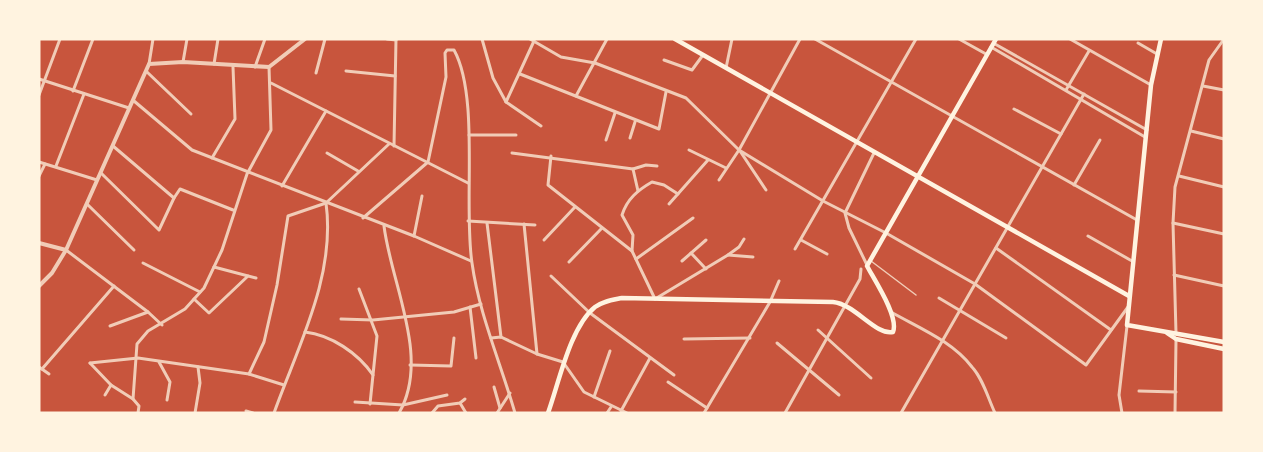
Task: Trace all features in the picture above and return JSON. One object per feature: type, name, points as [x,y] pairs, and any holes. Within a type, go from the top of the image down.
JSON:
[{"type":"main road","points":[[675,39],[857,144],[1130,296]]},
{"type":"main road","points":[[1161,39],[1151,85],[1127,325],[1167,333],[1224,349]]},
{"type":"main road","points":[[550,411],[563,362],[590,313],[604,302],[622,298],[770,302],[827,301],[846,304],[881,331],[893,333],[896,326],[869,264],[994,43]]},
{"type":"main road","points":[[1176,336],[1224,342]]},
{"type":"street","points":[[39,95],[60,39]]},
{"type":"street","points":[[74,91],[93,39]]},
{"type":"street","points":[[39,286],[52,273],[66,250],[147,72],[153,39]]},
{"type":"street","points":[[183,62],[187,39]]},
{"type":"street","points":[[214,64],[218,39]]},
{"type":"street","points":[[255,67],[265,39]]},
{"type":"street","points":[[149,64],[183,62],[233,67],[269,67],[305,39]]},
{"type":"street","points":[[316,73],[325,39]]},
{"type":"street","points":[[387,39],[396,39],[394,146]]},
{"type":"street","points":[[482,39],[493,78],[506,102],[541,126]]},
{"type":"street","points":[[576,96],[607,39]]},
{"type":"street","points":[[726,68],[732,39]]},
{"type":"street","points":[[719,180],[740,150],[800,39]]},
{"type":"street","points":[[814,39],[1138,221]]},
{"type":"street","points":[[795,249],[916,39]]},
{"type":"street","points":[[959,39],[987,55]]},
{"type":"street","points":[[1070,39],[1078,41],[1089,51],[1151,85]]},
{"type":"street","points":[[1175,413],[1176,336],[1173,223],[1175,187],[1209,60],[1224,39]]},
{"type":"street","points":[[506,102],[520,74],[532,40],[550,53],[595,63],[686,98],[740,150],[823,201],[886,233],[975,284],[1086,365],[1128,307]]},
{"type":"street","points":[[994,43],[1147,130]]},
{"type":"street","points":[[994,43],[1080,99],[1146,138]]},
{"type":"street","points":[[1138,43],[1157,54]]},
{"type":"street","points":[[363,218],[428,162],[443,93],[447,50],[453,50],[461,70],[469,135],[468,221],[471,261],[491,338],[515,413]]},
{"type":"street","points":[[1066,90],[1089,51]]},
{"type":"street","points":[[664,60],[692,70],[703,55]]},
{"type":"street","points":[[212,158],[235,119],[233,67]]},
{"type":"street","points":[[133,399],[138,358],[136,344],[148,331],[162,325],[200,292],[214,267],[247,174],[271,130],[269,67]]},
{"type":"street","points":[[346,71],[395,76]]},
{"type":"street","points":[[147,72],[191,114]]},
{"type":"street","points":[[520,74],[635,122],[659,129],[666,91]]},
{"type":"street","points":[[39,79],[130,109]]},
{"type":"street","points":[[271,83],[468,183]]},
{"type":"street","points":[[1203,86],[1224,90]]},
{"type":"street","points":[[56,166],[84,94]]},
{"type":"street","points":[[901,413],[1083,94]]},
{"type":"street","points":[[134,101],[192,150],[247,174],[414,236],[471,261]]},
{"type":"street","points":[[1014,109],[1061,135]]},
{"type":"street","points":[[282,186],[326,111]]},
{"type":"street","points":[[606,140],[615,113]]},
{"type":"street","points":[[630,138],[635,122]]},
{"type":"street","points":[[1190,131],[1224,139]]},
{"type":"street","points":[[469,135],[516,135]]},
{"type":"street","points":[[1074,185],[1100,140]]},
{"type":"street","points":[[249,374],[264,342],[277,285],[285,220],[288,216],[326,203],[389,144]]},
{"type":"street","points":[[113,146],[174,198]]},
{"type":"street","points":[[689,150],[726,168]]},
{"type":"street","points":[[740,150],[766,189]]},
{"type":"street","points":[[327,153],[358,171]]},
{"type":"street","points":[[512,153],[551,156],[633,169],[646,165],[657,166]]},
{"type":"street","points":[[869,264],[853,238],[845,213],[874,153]]},
{"type":"street","points":[[551,156],[548,185],[632,251],[655,299],[728,255],[739,247],[744,239]]},
{"type":"street","points":[[669,204],[708,160]]},
{"type":"street","points":[[39,162],[97,180]]},
{"type":"street","points":[[39,176],[45,164]]},
{"type":"street","points":[[633,169],[638,190]]},
{"type":"street","points":[[101,173],[159,230],[180,189],[233,210]]},
{"type":"street","points":[[1179,176],[1224,187]]},
{"type":"street","points":[[632,251],[633,235],[622,215],[625,206],[638,190],[652,182],[678,194]]},
{"type":"street","points":[[414,236],[422,196]]},
{"type":"street","points":[[274,413],[311,315],[327,255],[326,203]]},
{"type":"street","points":[[87,204],[134,250]]},
{"type":"street","points":[[544,240],[575,207]]},
{"type":"street","points":[[636,259],[693,218]]},
{"type":"street","points":[[468,221],[535,225]]},
{"type":"street","points":[[488,223],[501,337]]},
{"type":"street","points":[[1173,223],[1224,234]]},
{"type":"street","points":[[524,224],[537,354]]},
{"type":"street","points":[[384,226],[387,252],[412,339],[403,405],[399,413]]},
{"type":"street","points":[[569,262],[602,228]]},
{"type":"street","points":[[1088,236],[1134,262]]},
{"type":"street","points":[[682,261],[706,240]]},
{"type":"street","points":[[801,240],[827,254]]},
{"type":"street","points":[[39,243],[66,250],[114,285],[162,325]]},
{"type":"street","points":[[996,248],[1111,330]]},
{"type":"street","points":[[691,253],[706,269]]},
{"type":"street","points":[[728,255],[753,257]]},
{"type":"street","points":[[142,263],[200,292]]},
{"type":"street","points":[[214,267],[256,278]]},
{"type":"street","points":[[785,413],[861,277],[861,269]]},
{"type":"street","points":[[1174,275],[1224,286]]},
{"type":"street","points":[[194,299],[209,313],[248,276]]},
{"type":"street","points":[[551,276],[590,313],[674,375]]},
{"type":"street","points":[[704,413],[750,338],[779,281]]},
{"type":"street","points":[[49,374],[41,368],[114,285]]},
{"type":"street","points":[[359,289],[377,336],[370,404]]},
{"type":"street","points":[[939,298],[1006,338]]},
{"type":"street","points":[[341,319],[372,320],[454,312],[482,304]]},
{"type":"street","points":[[470,307],[476,358]]},
{"type":"street","points":[[110,326],[148,312]]},
{"type":"street","points":[[891,312],[942,340],[963,356],[974,369],[995,413]]},
{"type":"street","points":[[1122,413],[1119,394],[1127,325]]},
{"type":"street","points":[[818,330],[871,378]]},
{"type":"street","points":[[304,332],[327,337],[339,344],[361,362],[374,377]]},
{"type":"street","points":[[491,338],[501,337],[537,354],[563,362],[584,392],[627,413]]},
{"type":"street","points":[[684,339],[750,338]]},
{"type":"street","points":[[410,365],[451,366],[454,340]]},
{"type":"street","points":[[777,343],[839,395]]},
{"type":"street","points":[[594,397],[610,351]]},
{"type":"street","points":[[138,413],[139,406],[133,399],[111,385],[90,363],[138,358],[249,374],[284,385]]},
{"type":"street","points":[[621,411],[650,358]]},
{"type":"street","points":[[159,362],[170,382],[167,400]]},
{"type":"street","points":[[195,413],[200,383],[198,368]]},
{"type":"street","points":[[669,382],[707,408]]},
{"type":"street","points":[[105,395],[111,385]]},
{"type":"street","points":[[494,387],[500,408]]},
{"type":"street","points":[[1139,391],[1176,392]]},
{"type":"street","points":[[497,413],[510,393]]},
{"type":"street","points":[[355,402],[403,405],[447,395]]},
{"type":"street","points":[[432,413],[438,406],[460,403],[465,399]]},
{"type":"street","points":[[460,403],[466,413]]},
{"type":"street","points":[[607,413],[611,407]]},
{"type":"street","points":[[246,411],[253,413]]},
{"type":"lane","points":[[869,264],[916,295]]}]
